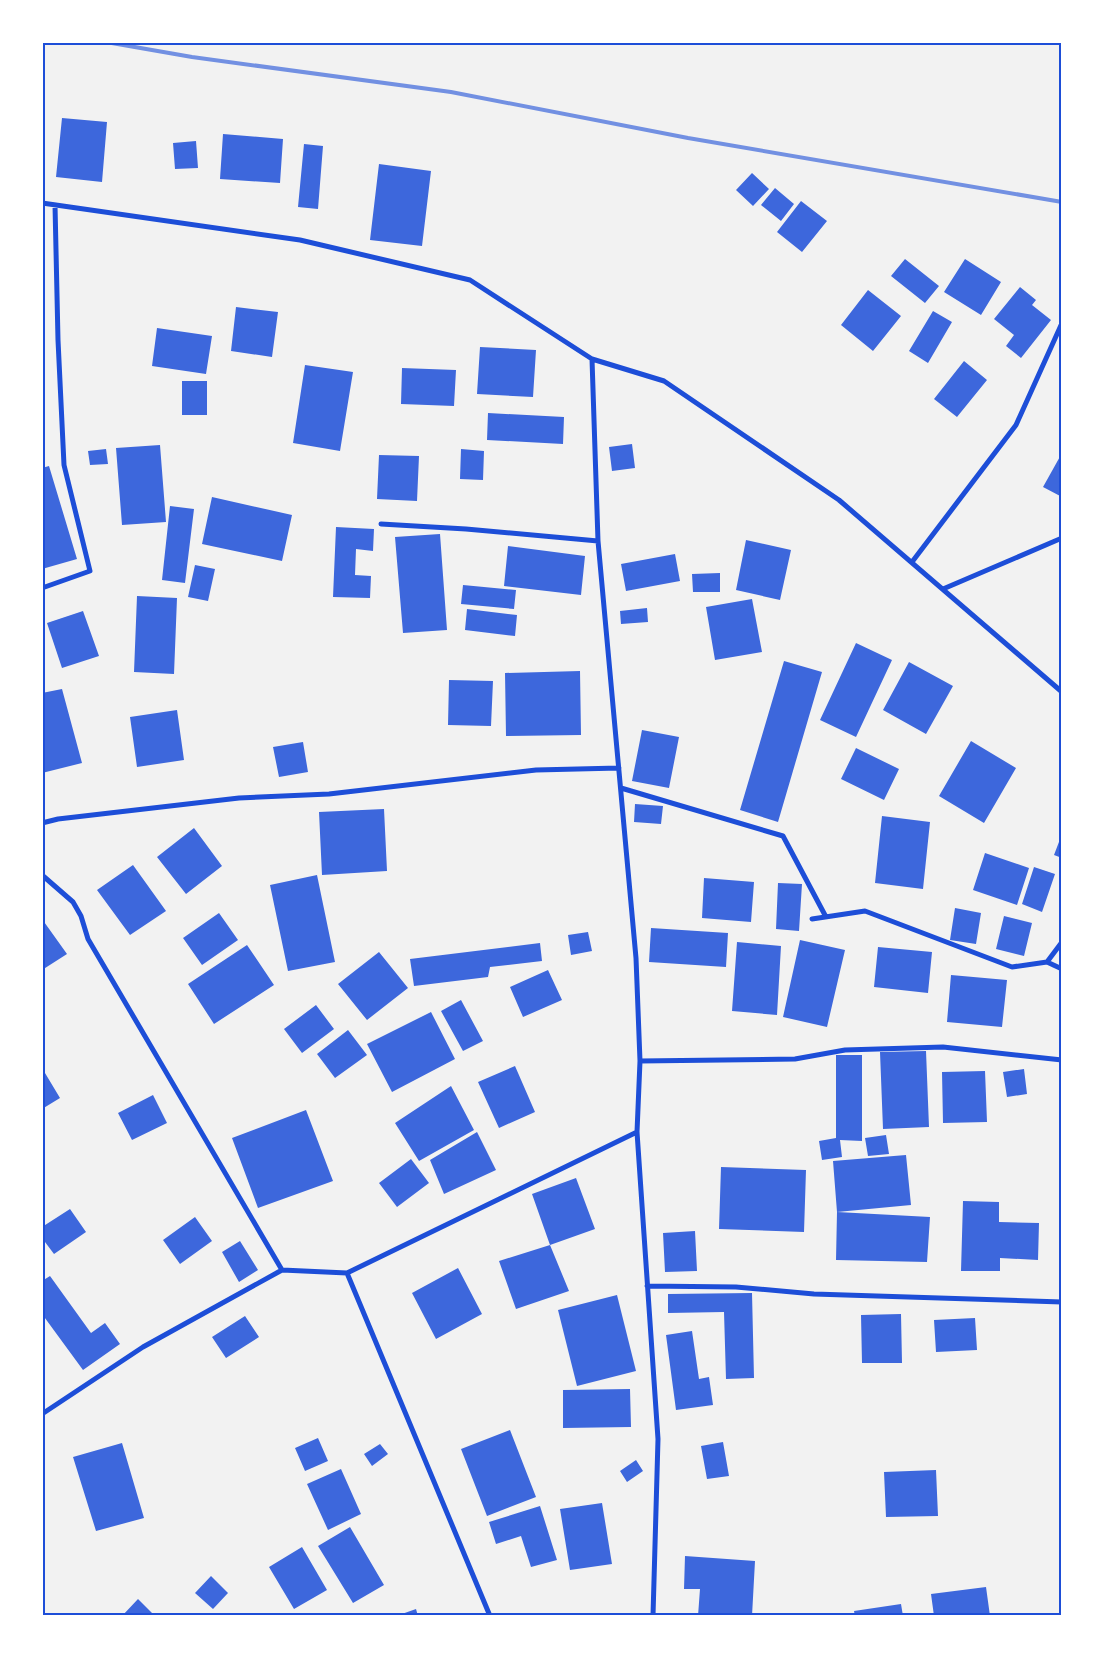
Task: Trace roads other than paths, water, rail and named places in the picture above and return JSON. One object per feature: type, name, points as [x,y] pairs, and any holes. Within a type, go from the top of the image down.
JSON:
[{"type":"street","points":[[42,203],[300,240],[470,280],[592,359],[664,381],[839,500],[1062,692]]},
{"type":"street","points":[[42,588],[90,571],[64,465],[58,340],[55,205]]},
{"type":"street","points":[[912,562],[1016,425],[1062,323]]},
{"type":"street","points":[[592,359],[598,541],[636,958],[640,1060],[637,1132],[658,1440],[653,1616]]},
{"type":"street","points":[[381,524],[466,529],[598,541]]},
{"type":"street","points":[[943,589],[1062,538]]},
{"type":"street","points":[[42,823],[58,819],[239,798],[329,794],[536,770],[619,768]]},
{"type":"street","points":[[620,788],[783,836],[826,917]]},
{"type":"street","points":[[42,875],[73,902],[81,916],[88,939],[282,1270]]},
{"type":"street","points":[[812,919],[865,911],[1012,968],[1047,962],[1062,969]]},
{"type":"street","points":[[1047,962],[1062,942]]},
{"type":"street","points":[[640,1060],[795,1059],[845,1050],[943,1047],[1062,1060]]},
{"type":"street","points":[[42,1414],[143,1347],[282,1270],[347,1273],[637,1132]]},
{"type":"street","points":[[347,1273],[490,1616]]},
{"type":"street","points":[[647,1286],[736,1287],[814,1294],[1062,1302]]},
{"type":"railway","points":[[106,42],[192,57],[451,92],[688,138],[1062,202]]}]
